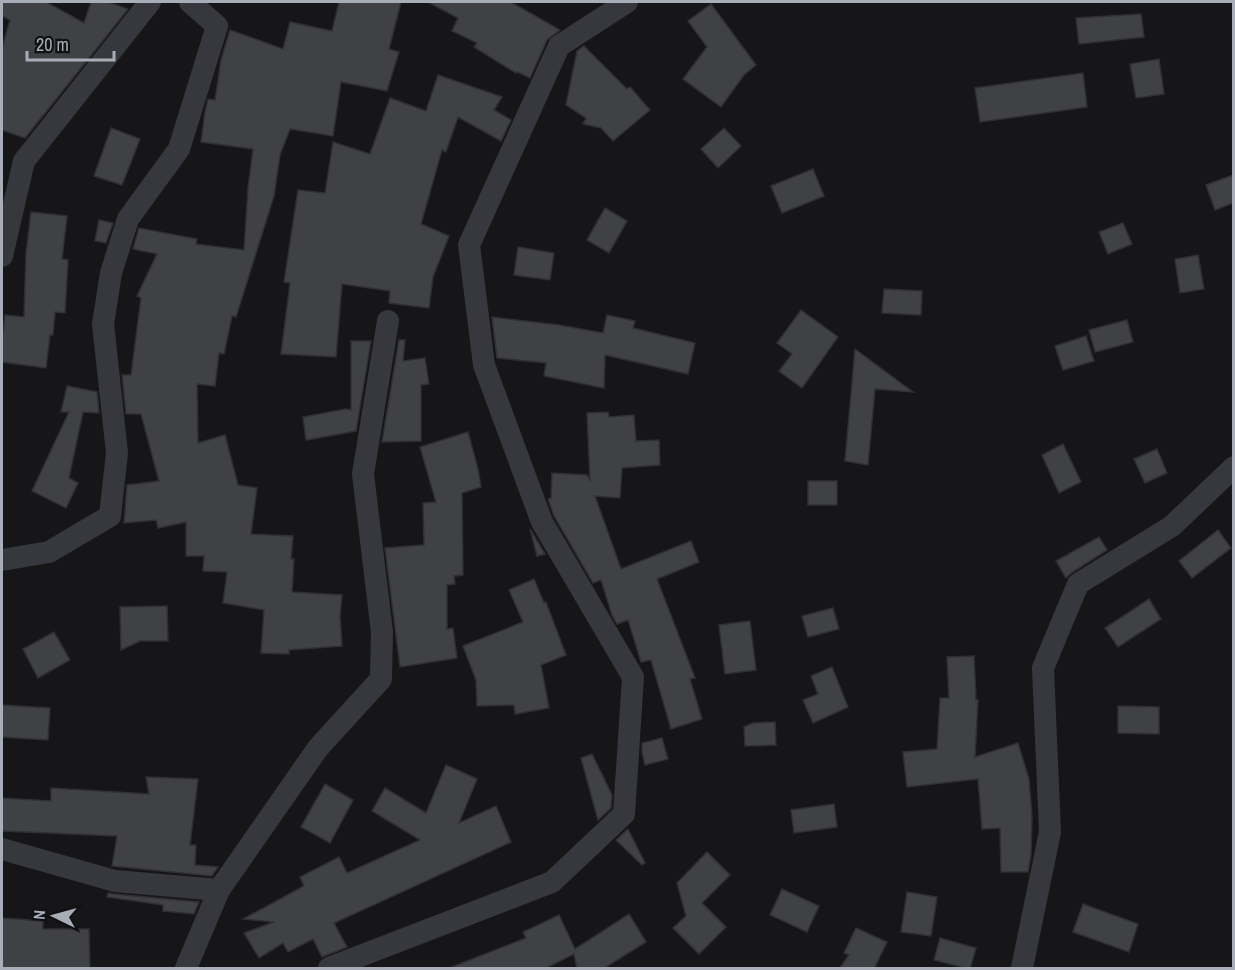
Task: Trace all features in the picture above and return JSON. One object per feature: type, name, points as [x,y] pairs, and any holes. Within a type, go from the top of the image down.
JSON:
[{"type":"street","points":[[2,256],[24,161],[150,2]]},
{"type":"street","points":[[2,560],[49,552],[110,516],[117,453],[103,324],[110,284],[128,219],[179,149],[217,26],[190,2]]},
{"type":"street","points":[[328,969],[552,882],[624,814],[633,677],[542,522],[483,365],[470,244],[559,46],[627,2]]},
{"type":"street","points":[[186,969],[219,890],[318,748],[381,679],[382,632],[363,474],[388,321]]},
{"type":"street","points":[[1022,969],[1050,832],[1043,668],[1078,584],[1172,526],[1233,467]]},
{"type":"street","points":[[2,849],[115,881],[219,890]]},
{"type":"building","points":[[2,2],[46,2],[84,23],[91,2],[108,2],[128,9],[25,138],[2,130],[2,48],[10,20],[2,16]]},
{"type":"building","points":[[339,2],[401,2],[389,49],[399,52],[387,91],[341,82],[333,136],[290,129],[280,155],[274,196],[236,317],[232,316],[224,354],[219,353],[215,386],[197,384],[198,443],[225,435],[238,485],[257,488],[251,534],[293,536],[292,592],[342,595],[340,617],[342,646],[289,650],[289,654],[261,653],[264,610],[223,603],[227,572],[203,571],[204,556],[186,556],[186,522],[158,528],[156,520],[124,523],[127,485],[159,481],[141,414],[126,414],[122,375],[131,375],[141,298],[137,296],[157,254],[133,249],[139,228],[197,239],[196,244],[244,250],[253,149],[201,142],[208,99],[215,100],[221,60],[230,30],[283,49],[290,22],[332,31]]},
{"type":"building","points":[[428,2],[511,2],[560,30],[547,40],[530,78],[516,73],[474,47],[477,43],[452,31],[458,18]]},
{"type":"building","points":[[711,4],[756,65],[744,75],[721,107],[683,79],[707,47],[688,21]]},
{"type":"building","points":[[1141,14],[1144,37],[1079,44],[1076,18]]},
{"type":"building","points":[[584,46],[627,89],[630,87],[650,110],[613,141],[601,128],[583,124],[586,118],[566,105],[577,51]]},
{"type":"building","points":[[1159,59],[1164,94],[1136,98],[1130,64]]},
{"type":"building","points":[[1083,73],[1087,107],[980,122],[975,88]]},
{"type":"building","points":[[438,75],[502,97],[494,110],[511,120],[501,141],[458,117],[446,152],[442,150],[421,224],[449,236],[433,277],[429,308],[389,303],[390,291],[342,284],[336,357],[281,354],[290,283],[284,282],[298,190],[325,193],[333,142],[370,154],[390,98],[426,111]]},
{"type":"building","points":[[111,128],[140,139],[122,185],[94,176]]},
{"type":"building","points":[[724,128],[741,146],[718,168],[701,149]]},
{"type":"building","points":[[813,169],[824,196],[782,213],[771,186]]},
{"type":"building","points":[[1233,175],[1233,203],[1215,210],[1206,185]]},
{"type":"building","points":[[605,208],[627,221],[609,253],[587,240]]},
{"type":"building","points":[[31,212],[67,216],[62,259],[68,260],[65,313],[55,312],[46,368],[2,362],[2,331],[5,315],[24,317],[26,253]]},
{"type":"building","points":[[99,220],[113,223],[106,243],[95,241]]},
{"type":"building","points":[[1123,223],[1132,244],[1108,254],[1099,232]]},
{"type":"building","points":[[518,247],[554,253],[550,280],[514,275]]},
{"type":"building","points":[[1198,255],[1204,289],[1180,293],[1175,259]]},
{"type":"building","points":[[884,289],[922,291],[921,315],[882,313]]},
{"type":"building","points":[[801,310],[838,337],[802,388],[779,371],[792,354],[777,343]]},
{"type":"building","points":[[607,315],[635,321],[633,328],[695,343],[688,374],[605,355],[604,388],[544,376],[546,363],[497,358],[492,317],[603,333]]},
{"type":"building","points":[[1127,320],[1133,342],[1095,352],[1089,330]]},
{"type":"building","points":[[1086,336],[1094,361],[1063,370],[1055,346]]},
{"type":"building","points":[[399,340],[405,340],[403,361],[425,358],[429,384],[421,385],[421,441],[382,442]]},
{"type":"building","points":[[351,341],[371,341],[356,431],[306,440],[303,417],[345,409],[351,410]]},
{"type":"building","points":[[855,349],[913,392],[875,389],[868,465],[845,461]]},
{"type":"building","points":[[67,386],[97,392],[99,413],[83,412],[69,478],[78,483],[66,508],[32,491],[69,412],[61,412]]},
{"type":"building","points":[[608,412],[609,417],[634,415],[636,441],[659,440],[660,465],[622,468],[620,498],[595,496],[621,569],[691,541],[699,562],[657,579],[695,678],[690,679],[702,719],[671,729],[651,660],[641,662],[628,620],[617,624],[601,580],[593,583],[554,516],[548,499],[551,498],[552,473],[587,475],[590,481],[587,413]]},
{"type":"building","points":[[468,432],[481,487],[462,493],[463,575],[454,576],[455,584],[447,585],[447,629],[453,628],[457,658],[400,667],[385,548],[424,545],[423,503],[436,502],[420,447]]},
{"type":"building","points":[[1063,444],[1081,482],[1059,493],[1042,455]]},
{"type":"building","points":[[1157,449],[1167,473],[1145,483],[1134,459]]},
{"type":"building","points":[[808,481],[837,481],[837,505],[808,505]]},
{"type":"building","points":[[530,529],[545,554],[537,556]]},
{"type":"building","points":[[1218,530],[1231,548],[1192,578],[1179,561]]},
{"type":"building","points":[[1099,537],[1107,550],[1066,578],[1056,561]]},
{"type":"building","points":[[534,579],[544,603],[546,602],[566,655],[541,665],[549,708],[515,714],[514,705],[477,706],[476,680],[463,646],[523,622],[509,590]]},
{"type":"building","points":[[1149,599],[1161,619],[1118,647],[1105,628]]},
{"type":"building","points":[[167,606],[168,641],[140,641],[121,650],[120,607]]},
{"type":"building","points":[[833,608],[839,629],[808,637],[802,616]]},
{"type":"building","points":[[750,621],[756,670],[725,674],[719,625]]},
{"type":"building","points":[[54,632],[70,660],[38,678],[23,649]]},
{"type":"building","points":[[974,656],[976,700],[978,700],[975,757],[1018,743],[1029,779],[1032,816],[1028,872],[1001,872],[1000,828],[982,829],[978,779],[907,787],[903,752],[937,749],[940,698],[949,698],[947,657]]},
{"type":"building","points":[[832,667],[848,707],[813,723],[803,700],[818,694],[811,676]]},
{"type":"building","points":[[2,705],[50,708],[48,740],[2,737]]},
{"type":"building","points":[[1118,706],[1159,707],[1159,734],[1118,733]]},
{"type":"building","points":[[775,722],[776,745],[745,746],[744,727],[753,723]]},
{"type":"building","points":[[662,738],[668,759],[645,765],[642,743]]},
{"type":"building","points":[[592,754],[612,795],[611,808],[598,820],[581,758]]},
{"type":"building","points":[[446,765],[477,779],[459,823],[496,806],[511,842],[334,923],[347,947],[322,957],[313,939],[288,952],[283,943],[259,958],[244,933],[274,922],[243,919],[304,886],[300,877],[339,857],[347,873],[420,840],[372,811],[385,788],[426,813]]},
{"type":"building","points":[[146,777],[198,779],[190,845],[196,845],[195,865],[218,867],[212,876],[112,866],[117,836],[2,831],[2,798],[51,801],[51,788],[149,794]]},
{"type":"building","points":[[325,784],[353,800],[330,843],[301,827]]},
{"type":"building","points":[[834,804],[837,827],[794,833],[791,810]]},
{"type":"building","points":[[628,829],[645,863],[642,865],[616,840]]},
{"type":"building","points":[[707,852],[730,875],[702,903],[726,927],[699,954],[673,928],[686,916],[677,883]]},
{"type":"building","points":[[782,889],[819,906],[807,932],[770,915]]},
{"type":"building","points":[[907,892],[937,897],[931,936],[901,932]]},
{"type":"building","points":[[108,893],[199,902],[194,914],[163,911],[163,905],[107,897]]},
{"type":"building","points":[[1083,904],[1138,924],[1129,952],[1073,932]]},
{"type":"building","points":[[629,914],[646,942],[603,969],[577,969],[574,954],[544,969],[453,969],[452,967],[526,938],[523,932],[559,915],[575,949]]},
{"type":"building","points":[[2,918],[43,921],[43,929],[89,929],[90,969],[2,969]]},
{"type":"building","points":[[856,928],[887,942],[874,969],[839,969],[849,955],[844,953]]},
{"type":"building","points":[[940,938],[976,948],[970,969],[934,960]]}]
